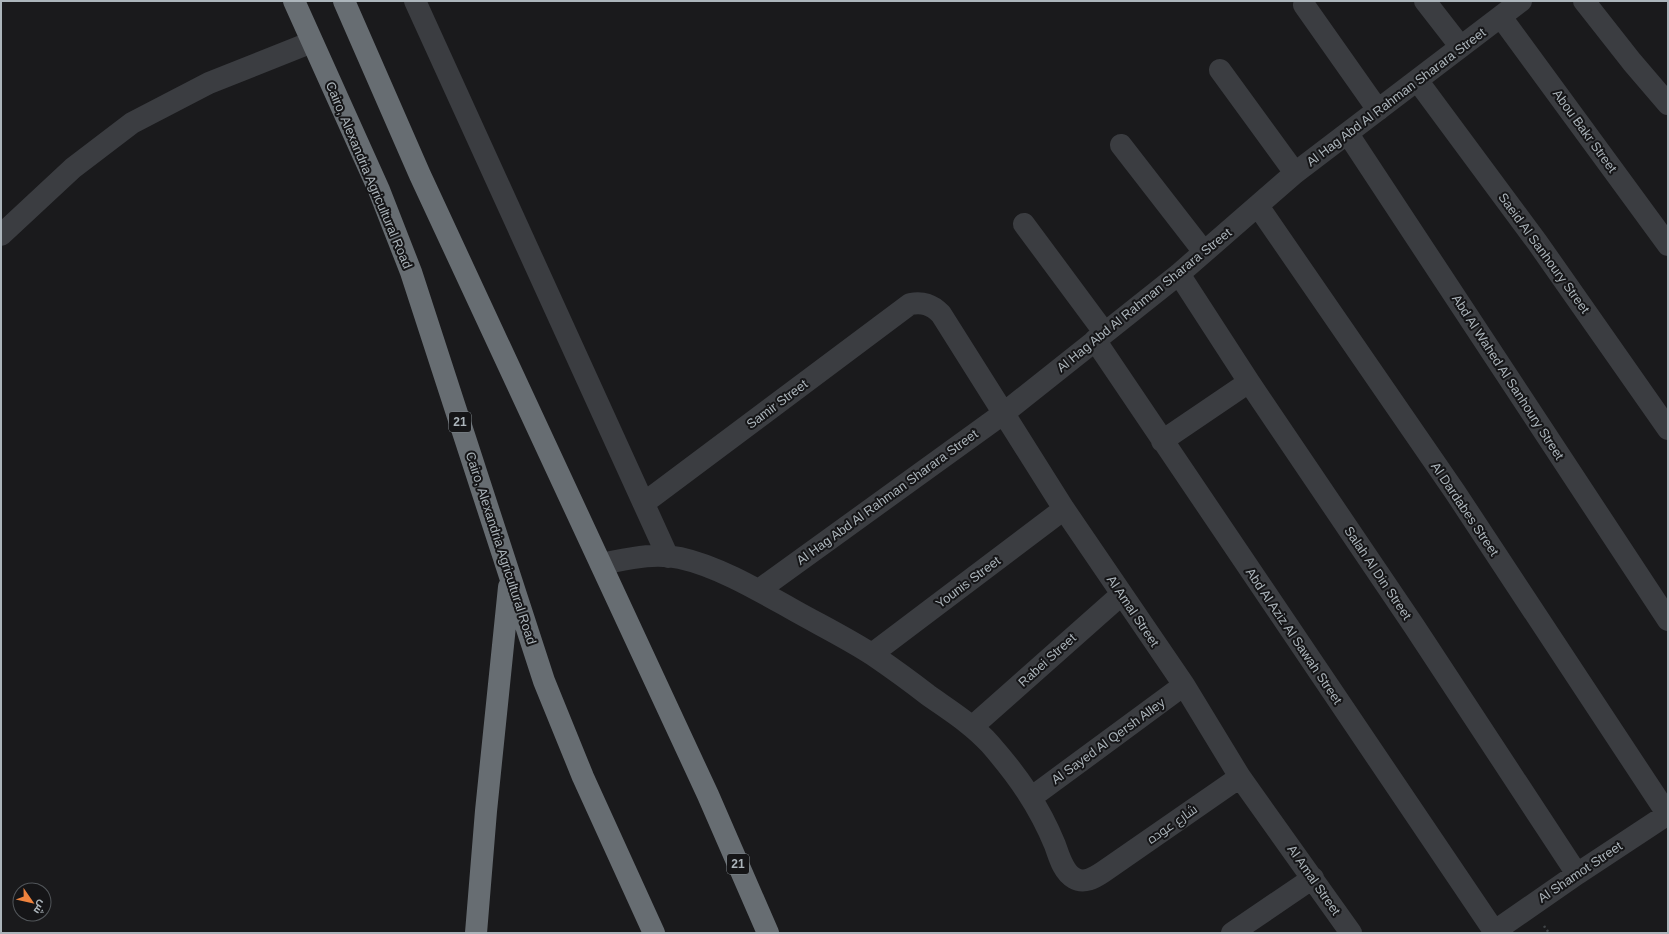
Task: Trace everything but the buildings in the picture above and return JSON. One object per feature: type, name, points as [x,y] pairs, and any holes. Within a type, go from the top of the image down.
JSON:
[{"type":"highway","name":"Cairo, Alexandria Agricultural Road","points":[[294,1],[379,190],[411,272],[544,681],[583,777],[654,933]]},
{"type":"highway","name":"21","points":[[344,1],[420,175],[602,564],[708,795],[768,933]]},
{"type":"highway","points":[[476,933],[486,811],[510,580]]},
{"type":"street","points":[[414,1],[668,557]]},
{"type":"street","points":[[1425,1],[1460,46]]},
{"type":"street","name":"Al Hag Abd Al Rahman Sharara Street","points":[[759,590],[1004,413],[1099,336],[1179,274],[1295,173],[1521,1]]},
{"type":"street","points":[[1584,1],[1632,62],[1668,104]]},
{"type":"street","points":[[1304,5],[1378,110]]},
{"type":"street","name":"Abou Bakr Street","points":[[1501,17],[1668,245]]},
{"type":"street","points":[[1,234],[73,168],[132,123],[209,82],[312,42]]},
{"type":"street","points":[[1220,70],[1295,173]]},
{"type":"street","name":"Saeid Al Sanhoury Street","points":[[1417,80],[1537,242],[1668,429]]},
{"type":"street","name":"Abd Al Wahed Al Sanhoury Street","points":[[1348,134],[1668,620]]},
{"type":"street","points":[[1121,144],[1204,252]]},
{"type":"street","name":"Al Dardabes Street","points":[[1258,206],[1455,492],[1668,814]]},
{"type":"street","name":"Abd Al Aziz Al Sawah Street","points":[[1024,224],[1099,336],[1162,441],[1493,932]]},
{"type":"street","name":"Salah Al Din Street","points":[[1179,274],[1249,382],[1414,626],[1577,874]]},
{"type":"street","name":"Al Amal Street","points":[[910,304],[922,302],[933,306],[941,314],[1064,509],[1184,685],[1240,776],[1351,933]]},
{"type":"street","name":"Samir Street","points":[[644,503],[910,304]]},
{"type":"street","points":[[1162,441],[1249,382]]},
{"type":"street","name":"Younis Street","points":[[872,654],[1064,509]]},
{"type":"street","points":[[602,564],[642,556],[680,558],[705,566],[759,590],[872,654],[972,727],[1010,767],[1032,797]]},
{"type":"street","name":"Rabei Street","points":[[972,727],[1122,594]]},
{"type":"street","name":"Al Sayed Al Qersh Alley","points":[[1032,797],[1184,685]]},
{"type":"street","name":"شارع عوده","points":[[1032,797],[1045,821],[1060,859],[1069,874],[1075,879],[1083,881],[1091,880],[1103,872],[1240,776]]},
{"type":"street","name":"Al Shamot Street","points":[[1493,932],[1668,814]]},
{"type":"street","points":[[1232,933],[1313,878]]}]
